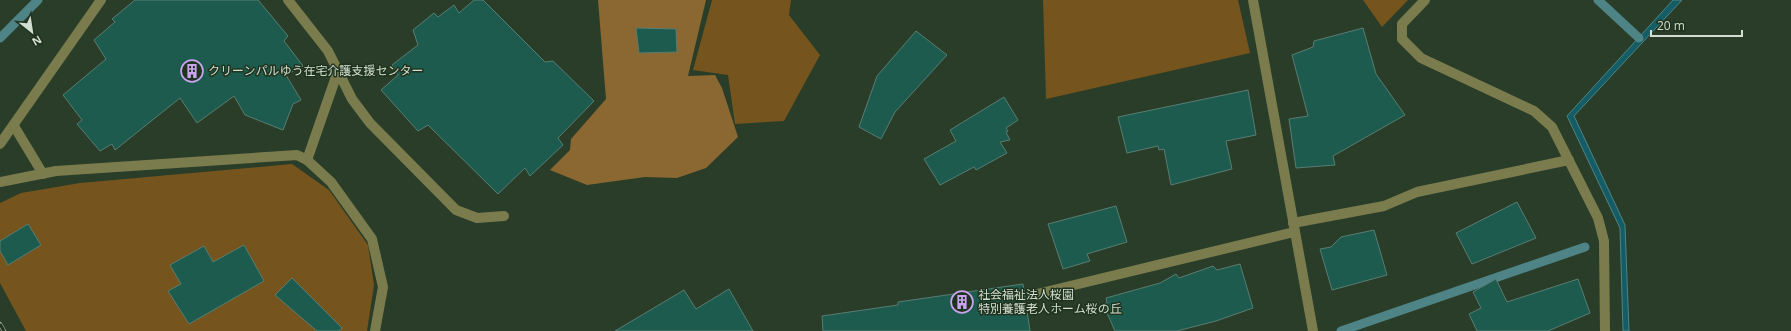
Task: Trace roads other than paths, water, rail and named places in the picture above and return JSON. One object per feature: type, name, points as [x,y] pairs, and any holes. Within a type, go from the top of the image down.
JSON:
[{"type":"street","points":[[0,144],[101,0]]},
{"type":"street","points":[[288,0],[328,51],[352,99],[370,123],[456,210],[477,218],[504,216]]},
{"type":"street","points":[[1253,0],[1313,331]]},
{"type":"street","points":[[1425,0],[1402,24],[1402,39],[1421,58],[1534,111],[1552,127],[1570,160],[1598,218],[1604,241],[1605,331]]},
{"type":"street","points":[[307,160],[338,71]]},
{"type":"street","points":[[14,126],[43,174]]},
{"type":"street","points":[[0,182],[43,174],[297,155],[307,160],[331,182],[372,240],[383,287],[375,331]]},
{"type":"street","points":[[1037,294],[1384,206],[1417,192],[1570,160]]},
{"type":"water","points":[[1673,0],[1682,0],[1574,116],[1625,225],[1629,331],[1623,331],[1620,228],[1567,116]]},
{"type":"waterway","points":[[0,38],[38,0]]},
{"type":"waterway","points":[[1598,0],[1639,38]]},
{"type":"waterway","points":[[1341,331],[1585,247]]},
{"type":"railway","points":[[0,324],[4,331]]},
{"type":"place","name":"クリーンパルゆう在宅介護支援センター","points":[[192,71]]},
{"type":"place","name":"社会福祉法人桜園 特別養護老人ホーム桜の丘","points":[[962,302]]}]
